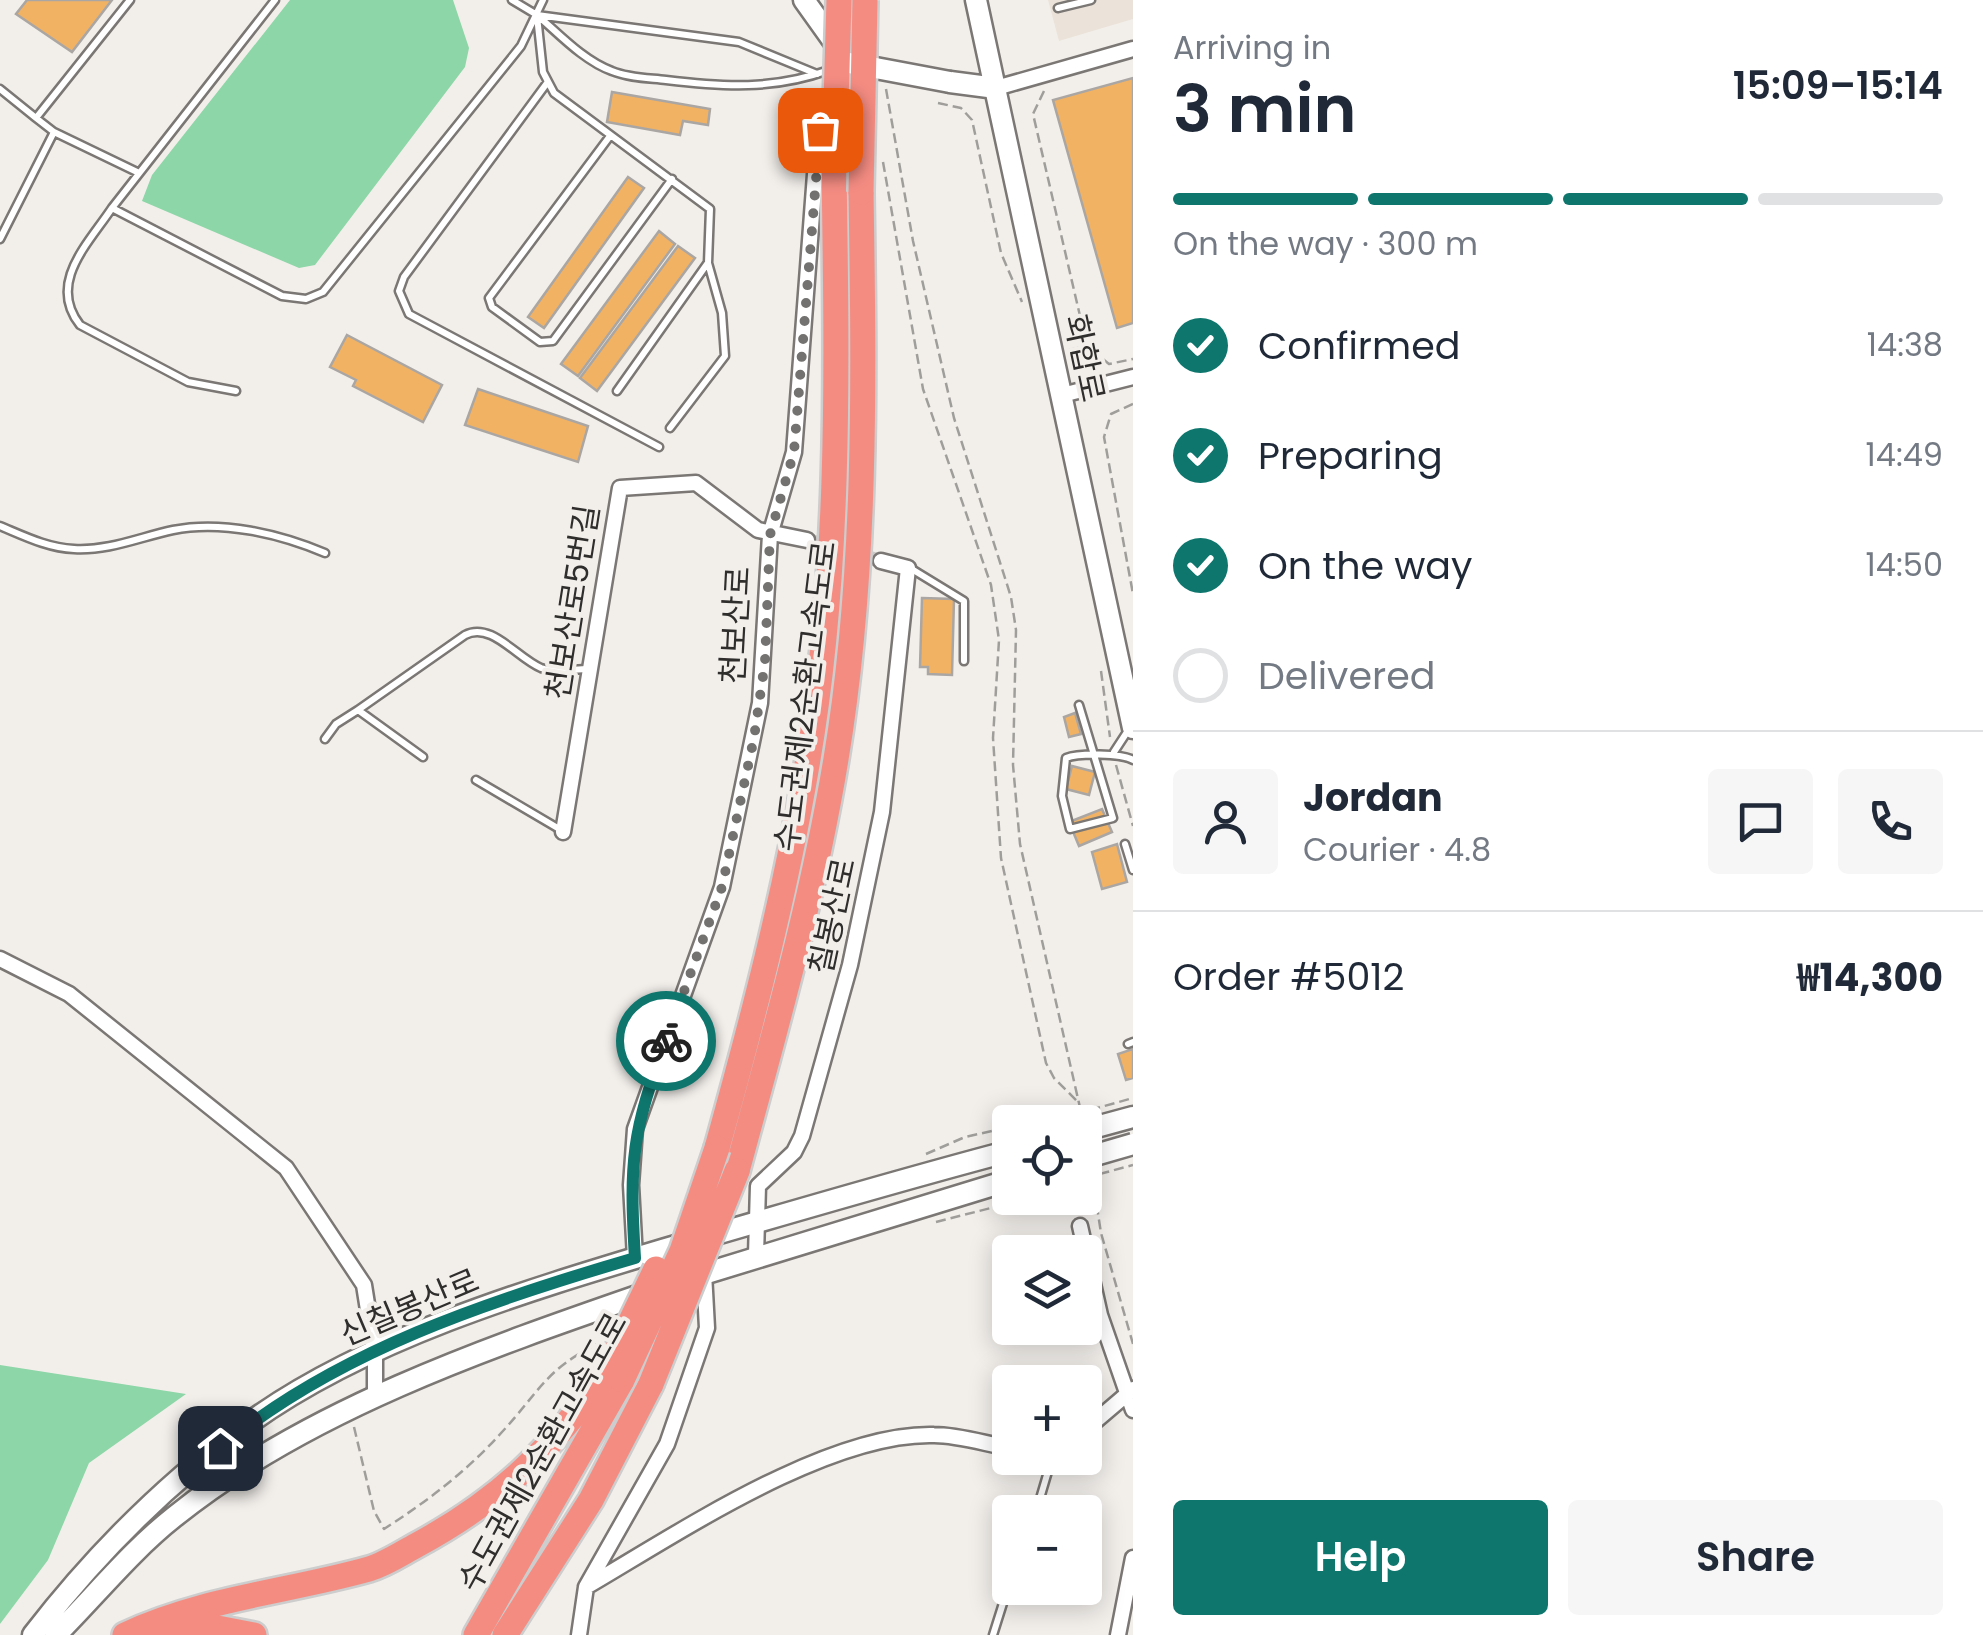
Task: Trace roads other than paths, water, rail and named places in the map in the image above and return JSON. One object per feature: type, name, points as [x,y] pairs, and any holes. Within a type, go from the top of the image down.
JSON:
[{"type":"highway","name":"수도권제2순환고속도로","points":[[476,1635],[615,1375],[709,1155],[752,1026],[808,764],[834,518],[838,0]]},
{"type":"highway","name":"수도권제2순환고속도로","points":[[505,1635],[591,1500],[651,1384],[736,1171],[788,984],[837,756],[848,660],[864,432],[861,192],[865,0]]},
{"type":"highway","points":[[125,1635],[207,1604],[374,1568],[456,1524],[544,1453],[615,1375]]},
{"type":"highway","points":[[520,1635],[591,1500]]},
{"type":"highway","points":[[166,1635],[202,1625],[254,1635]]},
{"type":"street","points":[[804,0],[849,63],[950,82],[996,88],[1133,49]]},
{"type":"street","name":"화합로","points":[[976,0],[1132,724]]},
{"type":"street","name":"천보산로","points":[[635,1258],[630,1186],[635,1129],[707,933],[737,833],[760,703],[770,535],[794,452],[820,130],[849,63]]},
{"type":"street","points":[[1062,395],[1133,377]]},
{"type":"street","name":"천보산로5번길","points":[[563,832],[620,488],[696,483],[770,535]]},
{"type":"street","points":[[770,535],[807,540]]},
{"type":"street","points":[[882,561],[908,568]]},
{"type":"street","name":"칠봉산로","points":[[756,1256],[758,1186],[794,1152],[813,1108],[850,964],[882,812],[908,568]]},
{"type":"street","points":[[0,959],[69,994],[286,1168],[364,1285],[375,1354],[375,1399]]},
{"type":"street","points":[[1102,1125],[1133,1117]]},
{"type":"street","points":[[1102,1157],[1133,1144]]},
{"type":"street","name":"신칠봉산로","points":[[33,1635],[63,1596],[158,1498],[250,1422],[336,1371],[517,1293],[992,1156]]},
{"type":"street","points":[[56,1635],[173,1517],[304,1429],[555,1325],[756,1256],[992,1185]]},
{"type":"street","points":[[1080,1226],[1100,1316],[1131,1391],[1133,1410]]},
{"type":"street","points":[[579,1635],[586,1587],[666,1444],[707,1328],[704,1273]]},
{"type":"street","points":[[1102,1416],[1131,1391]]},
{"type":"street","points":[[586,1587],[709,1516],[845,1452],[876,1442],[934,1434],[992,1445]]},
{"type":"street","points":[[1118,1635],[1133,1558]]},
{"type":"lane","points":[[36,118],[130,0]]},
{"type":"lane","points":[[236,391],[188,382],[80,326],[70,312],[67,282],[72,267],[136,172],[275,0]]},
{"type":"lane","points":[[512,0],[618,73],[734,88],[817,74],[849,63]]},
{"type":"lane","points":[[112,208],[282,296],[316,297],[522,46],[543,0]]},
{"type":"lane","points":[[1058,8],[1091,0]]},
{"type":"lane","points":[[537,15],[739,42],[817,74]]},
{"type":"lane","points":[[537,15],[547,82],[554,94],[710,209],[708,263],[722,314],[725,356],[670,428]]},
{"type":"lane","points":[[547,82],[404,276],[401,302],[408,314],[658,447]]},
{"type":"lane","points":[[0,89],[54,132],[136,172]]},
{"type":"lane","points":[[0,239],[54,132]]},
{"type":"lane","points":[[610,136],[489,298],[492,307],[540,342],[554,342],[672,180]]},
{"type":"lane","points":[[617,391],[708,263]]},
{"type":"lane","points":[[0,526],[57,548],[76,549],[106,548],[177,529],[225,527],[298,541],[325,553]]},
{"type":"lane","points":[[908,568],[964,601],[964,661]]},
{"type":"lane","points":[[324,739],[336,724],[474,630],[488,633],[543,669],[589,668]]},
{"type":"lane","points":[[1079,705],[1095,758],[1113,820],[1072,831],[1062,796],[1066,758],[1095,758],[1109,755],[1133,760]]},
{"type":"lane","points":[[358,710],[423,757]]},
{"type":"lane","points":[[1109,755],[1126,739],[1132,724]]},
{"type":"lane","points":[[476,780],[563,832]]},
{"type":"lane","points":[[1125,844],[1133,870]]},
{"type":"lane","points":[[993,1635],[1002,1605]]},
{"type":"tunnel","points":[[807,540],[881,561]]}]
